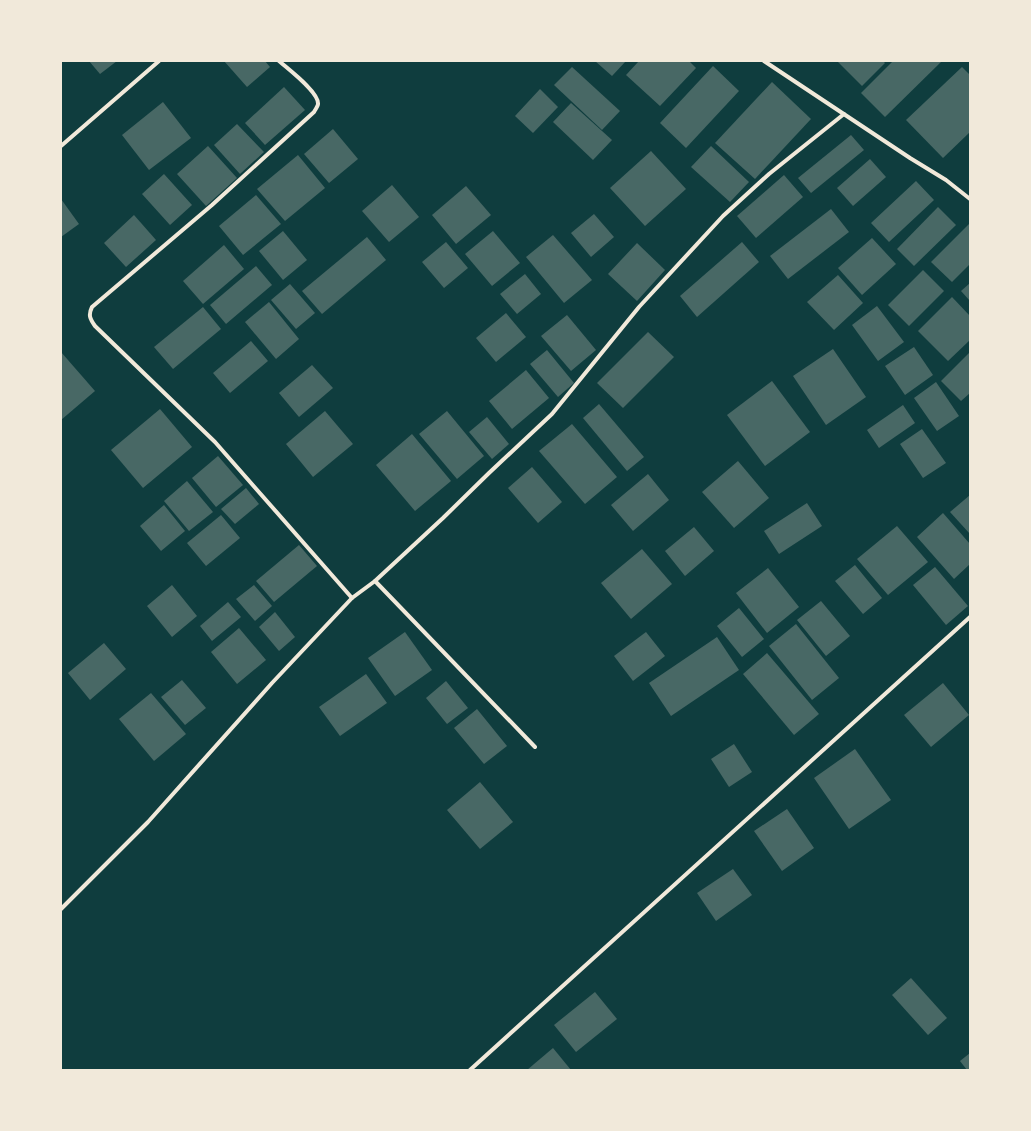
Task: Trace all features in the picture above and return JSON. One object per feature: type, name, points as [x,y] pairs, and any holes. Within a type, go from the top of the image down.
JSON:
[{"type":"street","points":[[61,146],[159,61]]},
{"type":"street","points":[[280,61],[310,88],[316,97],[318,104],[314,112],[212,205],[92,307],[89,313],[90,320],[95,326],[215,442],[352,598]]},
{"type":"street","points":[[764,61],[946,180],[970,199]]},
{"type":"street","points":[[61,909],[148,822],[266,689],[352,598],[375,582],[552,414],[639,307],[723,216],[769,174],[844,114]]},
{"type":"street","points":[[375,582],[535,747]]},
{"type":"street","points":[[470,1070],[970,617]]},
{"type":"building","points":[[89,61],[117,61],[100,74]]},
{"type":"building","points":[[224,61],[265,61],[270,67],[247,87]]},
{"type":"building","points":[[595,61],[626,61],[612,76]]},
{"type":"building","points":[[639,61],[689,61],[696,68],[660,106],[626,75]]},
{"type":"building","points":[[837,61],[883,61],[885,63],[862,86]]},
{"type":"building","points":[[893,61],[942,61],[885,117],[861,93]]},
{"type":"building","points":[[713,66],[739,91],[686,148],[660,123]]},
{"type":"building","points":[[572,67],[620,111],[602,130],[554,85]]},
{"type":"building","points":[[962,67],[970,75],[970,132],[943,158],[906,120]]},
{"type":"building","points":[[772,82],[811,119],[755,179],[715,143]]},
{"type":"building","points":[[284,87],[305,110],[265,145],[245,123]]},
{"type":"building","points":[[540,89],[558,107],[533,133],[515,116]]},
{"type":"building","points":[[163,102],[191,138],[149,170],[122,135]]},
{"type":"building","points":[[571,103],[612,140],[593,160],[553,122]]},
{"type":"building","points":[[237,124],[264,152],[240,174],[214,145]]},
{"type":"building","points":[[333,129],[358,159],[329,183],[304,154]]},
{"type":"building","points":[[851,135],[864,150],[811,193],[798,178]]},
{"type":"building","points":[[208,146],[237,178],[206,206],[177,174]]},
{"type":"building","points":[[711,146],[749,182],[730,202],[691,167]]},
{"type":"building","points":[[651,151],[686,189],[645,226],[610,188]]},
{"type":"building","points":[[298,155],[325,188],[285,221],[257,189]]},
{"type":"building","points":[[870,159],[886,177],[853,206],[837,188]]},
{"type":"building","points":[[164,174],[192,205],[170,225],[142,194]]},
{"type":"building","points":[[784,175],[803,197],[756,238],[737,216]]},
{"type":"building","points":[[916,181],[934,200],[889,242],[871,223]]},
{"type":"building","points":[[392,185],[419,217],[389,242],[362,211]]},
{"type":"building","points":[[466,186],[491,215],[456,244],[432,215]]},
{"type":"building","points":[[256,195],[281,224],[243,255],[219,226]]},
{"type":"building","points":[[61,199],[79,224],[61,237]]},
{"type":"building","points":[[938,207],[956,225],[914,266],[897,249]]},
{"type":"building","points":[[831,209],[849,232],[788,279],[770,256]]},
{"type":"building","points":[[594,214],[614,237],[591,257],[571,233]]},
{"type":"building","points":[[134,215],[156,240],[126,267],[104,243]]},
{"type":"building","points":[[970,223],[970,264],[952,282],[931,262]]},
{"type":"building","points":[[283,231],[307,260],[283,280],[259,251]]},
{"type":"building","points":[[493,231],[520,263],[492,286],[465,254]]},
{"type":"building","points":[[553,235],[592,280],[564,303],[526,257]]},
{"type":"building","points":[[367,237],[386,260],[322,314],[302,291]]},
{"type":"building","points":[[872,238],[896,264],[862,295],[838,268]]},
{"type":"building","points":[[446,242],[468,268],[444,288],[422,262]]},
{"type":"building","points":[[742,242],[759,262],[697,317],[680,296]]},
{"type":"building","points":[[637,243],[665,270],[637,301],[608,274]]},
{"type":"building","points":[[224,245],[244,269],[203,304],[183,281]]},
{"type":"building","points":[[256,266],[272,285],[226,324],[210,305]]},
{"type":"building","points":[[923,270],[944,291],[909,326],[888,305]]},
{"type":"building","points":[[525,274],[541,294],[517,314],[500,294]]},
{"type":"building","points":[[838,275],[863,303],[834,330],[807,302]]},
{"type":"building","points":[[970,283],[970,301],[961,291]]},
{"type":"building","points":[[290,284],[315,313],[296,329],[271,300]]},
{"type":"building","points":[[952,297],[970,316],[970,340],[948,361],[918,331]]},
{"type":"building","points":[[269,302],[299,339],[276,359],[245,322]]},
{"type":"building","points":[[877,306],[904,342],[878,361],[852,325]]},
{"type":"building","points":[[203,307],[221,329],[173,369],[154,347]]},
{"type":"building","points":[[506,313],[526,337],[496,362],[476,338]]},
{"type":"building","points":[[567,315],[596,350],[571,371],[541,336]]},
{"type":"building","points":[[648,332],[674,357],[623,408],[597,383]]},
{"type":"building","points":[[251,341],[268,361],[230,393],[213,373]]},
{"type":"building","points":[[914,347],[933,375],[905,395],[885,366]]},
{"type":"building","points":[[833,349],[866,397],[826,425],[793,376]]},
{"type":"building","points":[[547,350],[574,383],[558,397],[530,364]]},
{"type":"building","points":[[61,352],[95,391],[61,420]]},
{"type":"building","points":[[969,353],[970,393],[961,401],[941,381]]},
{"type":"building","points":[[312,365],[333,388],[299,417],[279,393]]},
{"type":"building","points":[[526,370],[549,398],[512,429],[489,401]]},
{"type":"building","points":[[772,381],[810,432],[765,466],[727,415]]},
{"type":"building","points":[[936,382],[959,416],[937,431],[914,398]]},
{"type":"building","points":[[599,404],[644,457],[627,471],[583,418]]},
{"type":"building","points":[[903,405],[915,423],[879,448],[867,430]]},
{"type":"building","points":[[160,409],[192,447],[143,488],[111,450]]},
{"type":"building","points":[[325,411],[353,444],[313,477],[286,444]]},
{"type":"building","points":[[447,411],[484,456],[457,479],[419,434]]},
{"type":"building","points":[[487,417],[509,444],[492,459],[469,432]]},
{"type":"building","points":[[572,424],[617,477],[585,504],[539,451]]},
{"type":"building","points":[[922,429],[946,463],[923,478],[900,444]]},
{"type":"building","points":[[412,434],[451,481],[415,511],[376,465]]},
{"type":"building","points":[[218,456],[243,485],[216,507],[192,478]]},
{"type":"building","points":[[738,461],[769,498],[734,528],[702,492]]},
{"type":"building","points":[[532,467],[562,502],[538,523],[508,488]]},
{"type":"building","points":[[648,474],[669,500],[633,531],[611,505]]},
{"type":"building","points":[[187,481],[213,512],[189,531],[164,501]]},
{"type":"building","points":[[246,488],[259,504],[235,524],[221,509]]},
{"type":"building","points":[[970,495],[970,534],[950,512]]},
{"type":"building","points":[[807,503],[822,526],[779,554],[764,531]]},
{"type":"building","points":[[164,505],[185,531],[161,551],[140,526]]},
{"type":"building","points":[[943,513],[970,544],[970,564],[954,579],[917,537]]},
{"type":"building","points":[[221,515],[240,538],[206,566],[187,543]]},
{"type":"building","points":[[897,526],[928,562],[888,595],[857,559]]},
{"type":"building","points":[[694,527],[714,551],[685,576],[665,551]]},
{"type":"building","points":[[299,545],[317,566],[274,602],[256,581]]},
{"type":"building","points":[[642,549],[672,584],[631,619],[601,583]]},
{"type":"building","points":[[855,565],[882,598],[863,614],[835,581]]},
{"type":"building","points":[[935,567],[968,606],[946,625],[913,585]]},
{"type":"building","points":[[768,568],[799,607],[767,633],[736,593]]},
{"type":"building","points":[[172,585],[197,616],[172,637],[147,606]]},
{"type":"building","points":[[254,585],[272,606],[255,621],[236,599]]},
{"type":"building","points":[[821,601],[850,636],[826,656],[797,620]]},
{"type":"building","points":[[228,602],[241,617],[212,641],[200,626]]},
{"type":"building","points":[[739,608],[764,639],[742,657],[717,626]]},
{"type":"building","points":[[275,612],[295,637],[279,651],[259,627]]},
{"type":"building","points":[[796,624],[839,678],[812,700],[769,646]]},
{"type":"building","points":[[239,628],[266,660],[237,684],[211,652]]},
{"type":"building","points":[[405,632],[432,670],[395,696],[368,658]]},
{"type":"building","points":[[646,632],[665,656],[633,681],[614,656]]},
{"type":"building","points":[[717,637],[739,670],[671,716],[649,683]]},
{"type":"building","points":[[104,643],[126,669],[90,700],[68,673]]},
{"type":"building","points":[[767,653],[819,714],[794,735],[743,674]]},
{"type":"building","points":[[366,674],[387,703],[340,736],[319,707]]},
{"type":"building","points":[[182,680],[206,708],[185,725],[161,697]]},
{"type":"building","points":[[446,681],[468,708],[447,724],[426,698]]},
{"type":"building","points":[[943,683],[969,715],[931,747],[904,715]]},
{"type":"building","points":[[151,693],[186,734],[154,761],[119,719]]},
{"type":"building","points":[[477,709],[507,746],[484,764],[454,728]]},
{"type":"building","points":[[734,744],[752,772],[729,787],[711,759]]},
{"type":"building","points":[[855,749],[891,800],[849,829],[814,778]]},
{"type":"building","points":[[480,782],[513,822],[480,849],[447,810]]},
{"type":"building","points":[[787,809],[814,848],[782,871],[754,831]]},
{"type":"building","points":[[733,869],[752,895],[716,921],[697,893]]},
{"type":"building","points":[[911,978],[947,1018],[928,1035],[892,995]]},
{"type":"building","points":[[595,992],[617,1019],[576,1052],[554,1025]]},
{"type":"building","points":[[553,1048],[571,1070],[527,1070]]},
{"type":"building","points":[[970,1053],[970,1070],[967,1070],[960,1061]]}]
